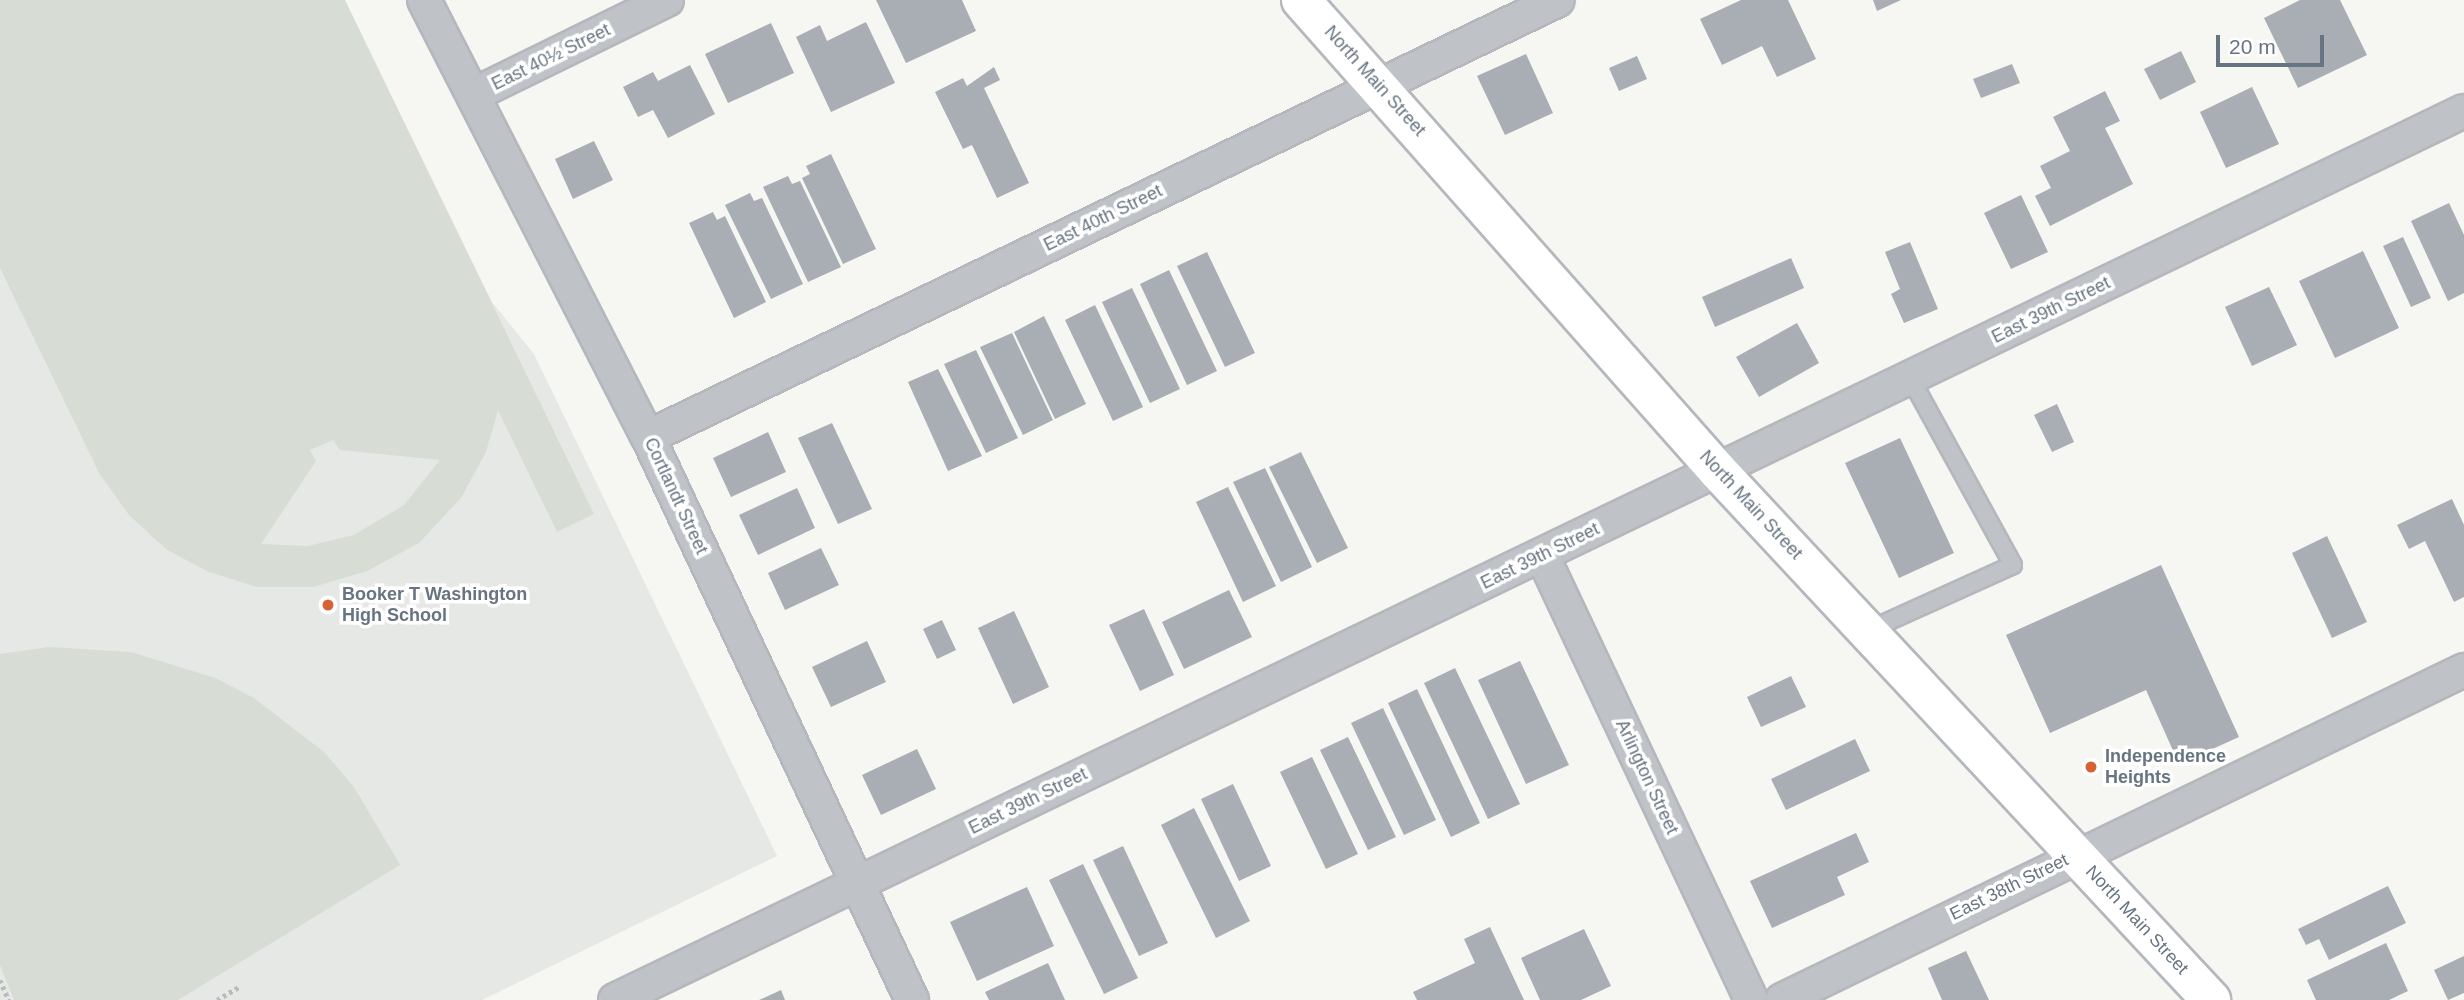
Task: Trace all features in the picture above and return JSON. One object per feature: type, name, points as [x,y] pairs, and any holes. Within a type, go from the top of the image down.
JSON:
[{"type":"main road","name":"North Main Street","points":[[1301,0],[1381,86],[1717,470],[2211,1000]]},
{"type":"street","name":"Cortlandt Street","points":[[424,0],[648,436],[912,1000]]},
{"type":"street","name":"East 40½ Street","points":[[473,95],[667,0]]},
{"type":"street","name":"East 40th Street","points":[[648,436],[1558,0]]},
{"type":"street","name":"East 39th Street","points":[[615,1000],[2464,111]]},
{"type":"street","name":"Arlington Street","points":[[1542,555],[1751,1000]]},
{"type":"street","name":"East 38th Street","points":[[1782,1000],[2076,854],[2464,670]]},
{"type":"lane","points":[[1867,631],[2013,565],[1910,378]]},
{"type":"path","points":[[0,981],[9,1000]]},
{"type":"path","points":[[217,1000],[239,987]]},
{"type":"shaded area","name":"Booker T Washington High School","points":[[0,0],[344,0],[492,302],[534,354],[777,856],[482,1000],[0,1000]]},
{"type":"shaded area","points":[[0,0],[345,0],[594,514],[557,532],[498,410],[486,452],[461,498],[419,543],[367,571],[313,587],[257,587],[209,572],[167,550],[129,515],[99,473],[0,268]],"holes":[[[333,440],[340,450],[440,460],[404,505],[354,535],[308,546],[261,544],[316,461],[310,450]]]},
{"type":"shaded area","points":[[49,647],[131,652],[215,678],[254,698],[324,752],[354,787],[400,865],[178,1000],[14,1000],[0,965],[0,654]]},
{"type":"building","points":[[876,0],[962,0],[976,31],[906,63]]},
{"type":"building","points":[[1741,0],[1788,0],[1816,59],[1777,77],[1762,46],[1722,65],[1700,19]]},
{"type":"building","points":[[1873,0],[1901,0],[1877,11]]},
{"type":"building","points":[[2300,0],[2340,0],[2367,55],[2298,88],[2264,18]]},
{"type":"building","points":[[866,22],[895,83],[831,112],[796,37],[820,25],[827,41]]},
{"type":"building","points":[[771,23],[794,73],[728,103],[705,54]]},
{"type":"building","points":[[2181,51],[2196,82],[2160,100],[2144,69]]},
{"type":"building","points":[[1526,54],[1553,113],[1505,135],[1477,76]]},
{"type":"building","points":[[1637,56],[1647,79],[1619,91],[1609,68]]},
{"type":"building","points":[[2012,64],[2020,83],[1981,98],[1973,79]]},
{"type":"building","points":[[690,65],[715,114],[668,138],[653,110],[638,117],[623,87],[653,72],[658,81]]},
{"type":"building","points":[[994,67],[1000,80],[984,88],[1029,183],[997,198],[972,145],[963,149],[935,92],[963,78],[967,86]]},
{"type":"building","points":[[2252,87],[2279,144],[2226,168],[2200,112]]},
{"type":"building","points":[[2105,91],[2120,121],[2105,128],[2133,184],[2050,226],[2035,196],[2051,188],[2040,166],[2070,151],[2053,117]]},
{"type":"building","points":[[594,141],[613,180],[573,199],[555,159]]},
{"type":"building","points":[[831,154],[876,249],[843,264],[802,178],[810,174],[806,166]]},
{"type":"building","points":[[788,176],[792,184],[800,181],[841,267],[808,282],[763,187]]},
{"type":"building","points":[[750,193],[754,201],[762,198],[803,284],[771,299],[725,205]]},
{"type":"building","points":[[2021,195],[2048,252],[2011,269],[1984,213]]},
{"type":"building","points":[[2449,203],[2464,235],[2464,293],[2448,301],[2411,221]]},
{"type":"building","points":[[713,212],[717,220],[725,216],[766,302],[734,318],[689,223]]},
{"type":"building","points":[[2403,237],[2431,298],[2411,307],[2383,246]]},
{"type":"building","points":[[1910,242],[1938,309],[1904,323],[1891,294],[1900,289],[1885,252]]},
{"type":"building","points":[[2363,251],[2399,328],[2335,358],[2299,281]]},
{"type":"building","points":[[1207,252],[1255,353],[1225,367],[1177,266]]},
{"type":"building","points":[[1791,258],[1804,288],[1715,327],[1702,297]]},
{"type":"building","points":[[1169,270],[1217,371],[1187,385],[1140,284]]},
{"type":"building","points":[[2269,287],[2297,345],[2252,366],[2225,307]]},
{"type":"building","points":[[1132,288],[1180,389],[1150,403],[1102,302]]},
{"type":"building","points":[[1095,305],[1143,407],[1113,421],[1065,320]]},
{"type":"building","points":[[1044,316],[1086,404],[1055,419],[1014,332]]},
{"type":"building","points":[[1797,323],[1819,363],[1759,397],[1736,357]]},
{"type":"building","points":[[1012,333],[1053,420],[1023,435],[980,347]]},
{"type":"building","points":[[976,350],[1018,438],[986,453],[944,364]]},
{"type":"building","points":[[938,369],[982,456],[948,471],[908,382]]},
{"type":"building","points":[[2057,404],[2074,442],[2052,452],[2034,415]]},
{"type":"building","points":[[832,423],[872,509],[838,524],[798,438]]},
{"type":"building","points":[[768,432],[786,472],[731,497],[713,458]]},
{"type":"building","points":[[1900,438],[1954,553],[1899,578],[1845,463]]},
{"type":"building","points":[[1301,452],[1348,548],[1317,563],[1269,467]]},
{"type":"building","points":[[1265,468],[1312,567],[1281,582],[1233,482]]},
{"type":"building","points":[[1228,487],[1276,586],[1243,602],[1196,502]]},
{"type":"building","points":[[797,488],[815,528],[758,555],[739,515]]},
{"type":"building","points":[[2452,499],[2464,525],[2464,597],[2454,602],[2425,541],[2409,549],[2397,525]]},
{"type":"building","points":[[2327,536],[2367,622],[2332,638],[2292,553]]},
{"type":"building","points":[[821,548],[839,585],[785,610],[768,573]]},
{"type":"building","points":[[2161,565],[2239,737],[2179,764],[2146,690],[2050,733],[2006,635]]},
{"type":"building","points":[[1229,590],[1252,637],[1184,669],[1162,622]]},
{"type":"building","points":[[1144,609],[1174,675],[1140,691],[1109,625]]},
{"type":"building","points":[[1014,611],[1049,687],[1013,704],[978,628]]},
{"type":"building","points":[[942,620],[956,650],[937,659],[923,629]]},
{"type":"building","points":[[867,641],[886,682],[831,707],[812,667]]},
{"type":"building","points":[[1520,661],[1569,765],[1526,784],[1478,680]]},
{"type":"building","points":[[1455,668],[1520,804],[1488,819],[1424,683]]},
{"type":"building","points":[[1791,676],[1806,707],[1761,727],[1747,697]]},
{"type":"building","points":[[1417,689],[1480,823],[1451,837],[1388,703]]},
{"type":"building","points":[[1383,708],[1436,820],[1404,835],[1351,723]]},
{"type":"building","points":[[1348,737],[1396,837],[1368,850],[1320,750]]},
{"type":"building","points":[[1855,739],[1870,771],[1786,810],[1771,779]]},
{"type":"building","points":[[917,749],[936,789],[881,815],[862,775]]},
{"type":"building","points":[[1312,757],[1358,854],[1326,869],[1280,772]]},
{"type":"building","points":[[1233,784],[1271,866],[1239,881],[1201,799]]},
{"type":"building","points":[[1194,808],[1250,921],[1216,938],[1161,825]]},
{"type":"building","points":[[1856,833],[1869,862],[1837,877],[1845,895],[1772,928],[1750,881]]},
{"type":"building","points":[[1123,846],[1168,943],[1139,956],[1093,860]]},
{"type":"building","points":[[1083,864],[1138,978],[1104,994],[1049,880]]},
{"type":"building","points":[[2388,886],[2406,923],[2329,960],[2319,939],[2306,945],[2298,929]]},
{"type":"building","points":[[1027,887],[1054,946],[977,981],[950,922]]},
{"type":"building","points":[[1490,927],[1524,1000],[1417,1000],[1413,992],[1475,963],[1464,939]]},
{"type":"building","points":[[1584,929],[1611,986],[1581,1000],[1540,1000],[1521,958]]},
{"type":"building","points":[[2386,943],[2408,991],[2389,1000],[2316,1000],[2307,980]]},
{"type":"building","points":[[1966,951],[1989,1000],[1942,1000],[1928,968]]},
{"type":"building","points":[[2464,956],[2464,993],[2448,1000],[2434,970]]},
{"type":"building","points":[[1048,963],[1065,1000],[989,1000],[985,992]]},
{"type":"building","points":[[781,990],[785,1000],[759,1000]]},
{"type":"place","name":"Booker T Washington High School","points":[[328,605]]},
{"type":"place","name":"Independence Heights","points":[[2091,767]]}]
